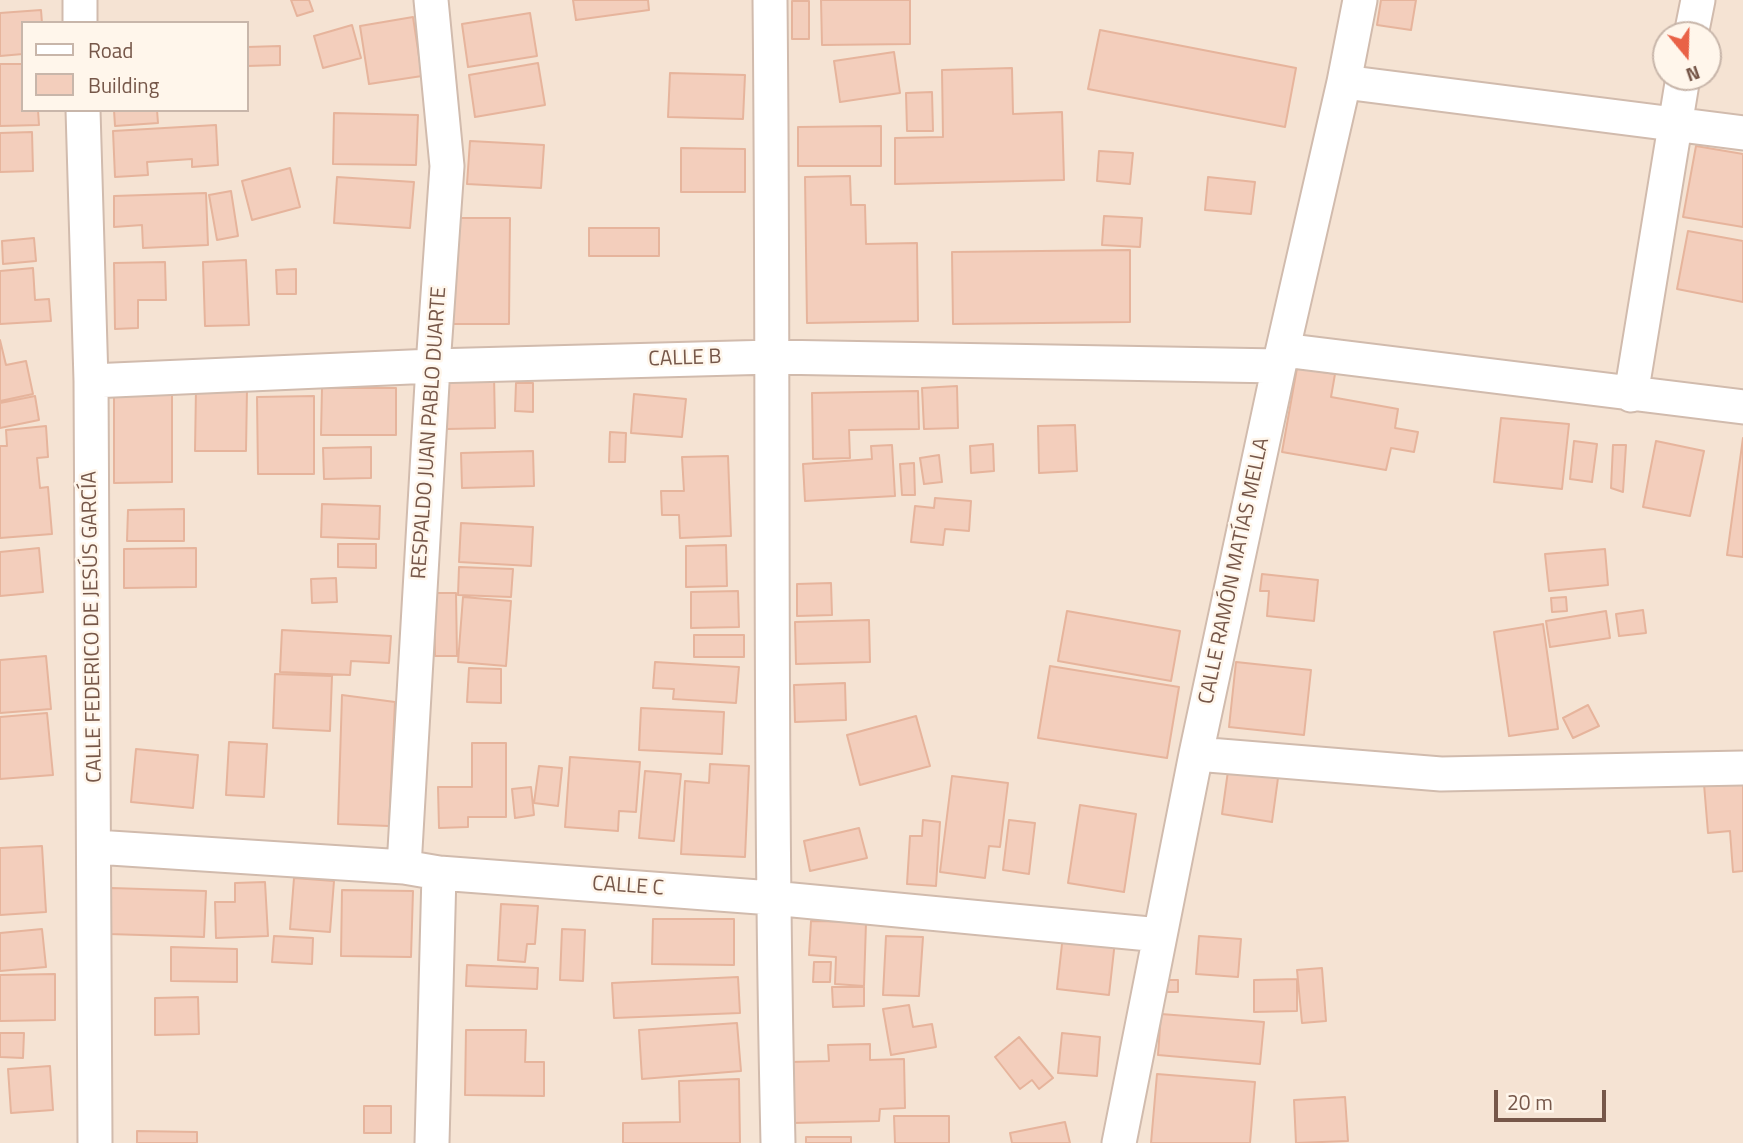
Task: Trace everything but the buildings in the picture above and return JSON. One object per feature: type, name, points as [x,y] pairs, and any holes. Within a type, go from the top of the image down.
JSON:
[{"type":"street","points":[[80,0],[80,21]]},
{"type":"street","name":"RESPALDO JUAN PABLO DUARTE","points":[[404,867],[447,166],[431,0]]},
{"type":"street","points":[[770,0],[773,357],[772,898],[778,1143]]},
{"type":"street","name":"CALLE RAMÓN MATÍAS MELLA","points":[[1119,1143],[1196,754],[1360,0]]},
{"type":"street","points":[[1694,21],[1698,0]]},
{"type":"street","points":[[1344,82],[1743,133]]},
{"type":"street","points":[[1630,394],[1680,91]]},
{"type":"street","name":"CALLE FEDERICO DE JESÚS GARCÍA","points":[[83,112],[91,381],[95,1143]]},
{"type":"street","name":"CALLE B","points":[[91,381],[433,366],[773,357],[1281,358],[1743,407]]},
{"type":"street","points":[[1196,754],[1441,774],[1743,768]]},
{"type":"street","name":"CALLE C","points":[[95,847],[404,867],[439,873],[772,898],[1160,935]]},
{"type":"street","points":[[432,1143],[439,873]]},
{"type":"shaded area","points":[[0,0],[1743,0],[1743,1143],[0,1143]]}]
